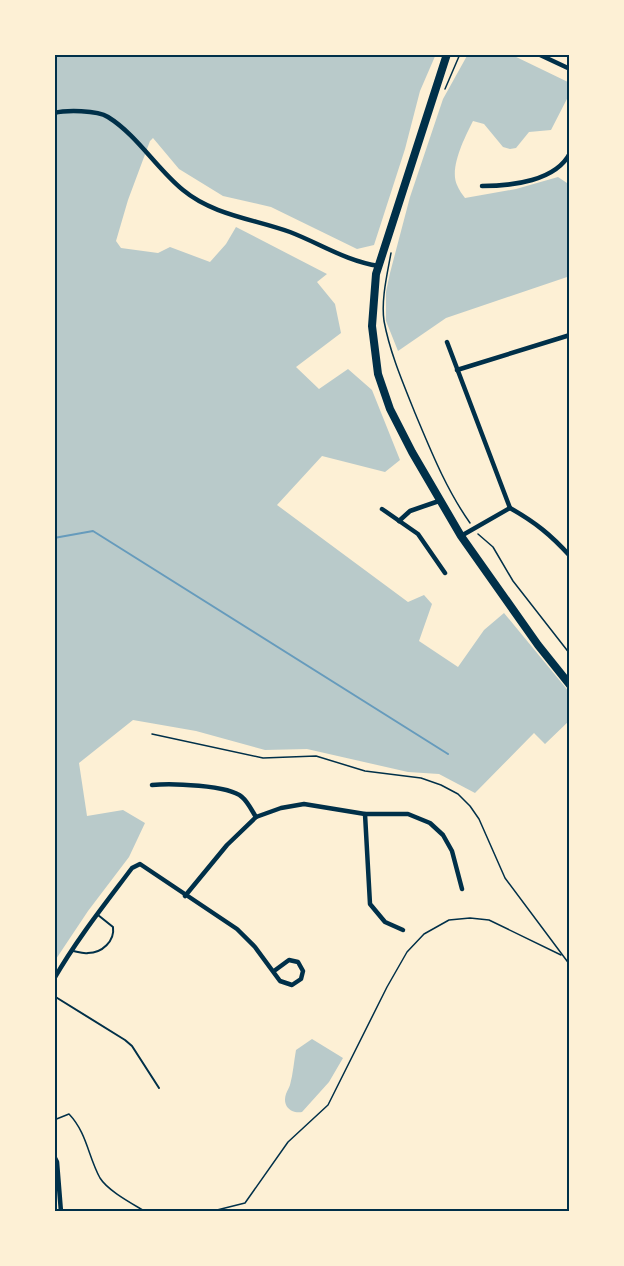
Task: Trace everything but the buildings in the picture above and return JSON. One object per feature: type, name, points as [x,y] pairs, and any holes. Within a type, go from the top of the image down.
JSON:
[{"type":"main road","points":[[447,54],[393,216],[374,286],[372,326],[378,374],[390,409],[460,536],[538,645],[570,685]]},
{"type":"street","points":[[538,54],[570,69]]},
{"type":"street","points":[[54,114],[65,110],[105,115],[120,126],[184,191],[206,204],[244,219],[289,232],[359,263],[379,266]]},
{"type":"street","points":[[482,186],[541,177],[561,167],[570,153]]},
{"type":"street","points":[[457,370],[570,335]]},
{"type":"street","points":[[447,342],[510,508],[551,535],[570,556]]},
{"type":"street","points":[[399,520],[410,511],[439,501]]},
{"type":"street","points":[[460,536],[510,508]]},
{"type":"street","points":[[382,509],[418,534],[445,573]]},
{"type":"street","points":[[152,785],[169,783],[230,790],[242,797],[256,817]]},
{"type":"street","points":[[186,896],[227,844],[256,817],[281,808],[304,804],[365,814],[408,814],[430,823],[443,835],[452,852],[462,890]]},
{"type":"street","points":[[365,814],[370,904],[385,922],[403,930]]},
{"type":"street","points":[[54,979],[70,950],[132,868],[140,864],[237,929],[255,947],[280,981],[292,985],[301,979],[303,971],[298,962],[289,960],[274,972]]},
{"type":"street","points":[[54,1156],[57,1162],[61,1212]]},
{"type":"lane","points":[[70,950],[88,954],[99,951],[108,944],[114,933],[113,927],[97,914]]},
{"type":"lane","points":[[54,996],[132,1046],[159,1088]]},
{"type":"path","points":[[445,88],[460,54]]},
{"type":"path","points":[[392,250],[386,278],[384,319],[391,349],[436,463],[459,508],[473,528],[493,547],[513,581],[570,654]]},
{"type":"path","points":[[208,1212],[245,1203],[288,1142],[328,1105],[387,987],[407,952],[424,934],[449,920],[470,918],[489,920],[562,956]]},
{"type":"path","points":[[54,1120],[69,1114],[79,1125],[100,1179],[127,1201],[146,1212]]},
{"type":"shaded area","points":[[54,54],[436,54],[420,91],[405,149],[374,245],[357,249],[271,207],[223,196],[179,169],[153,138],[128,200],[116,241],[121,248],[158,253],[170,247],[210,262],[226,244],[236,227],[327,274],[317,282],[335,304],[341,333],[296,367],[319,389],[348,369],[372,390],[400,460],[385,472],[322,456],[277,505],[408,602],[424,595],[432,604],[419,641],[458,667],[484,630],[504,613],[570,693],[570,720],[545,744],[534,733],[475,793],[439,774],[408,772],[307,749],[265,750],[196,731],[133,720],[79,763],[87,816],[123,810],[145,823],[129,857],[88,911],[54,962]]},
{"type":"shaded area","points":[[468,54],[510,54],[570,83],[570,93],[551,130],[529,132],[516,148],[503,147],[484,124],[473,121],[456,161],[455,178],[465,198],[516,189],[558,177],[570,185],[570,276],[446,318],[398,351],[386,321],[386,292],[390,273],[410,197],[443,99]]},
{"type":"shaded area","points":[[312,1039],[343,1058],[329,1082],[302,1112],[294,1112],[286,1105],[285,1098],[290,1086],[296,1050]]},
{"type":"waterway","points":[[54,538],[93,531],[448,754]]}]
